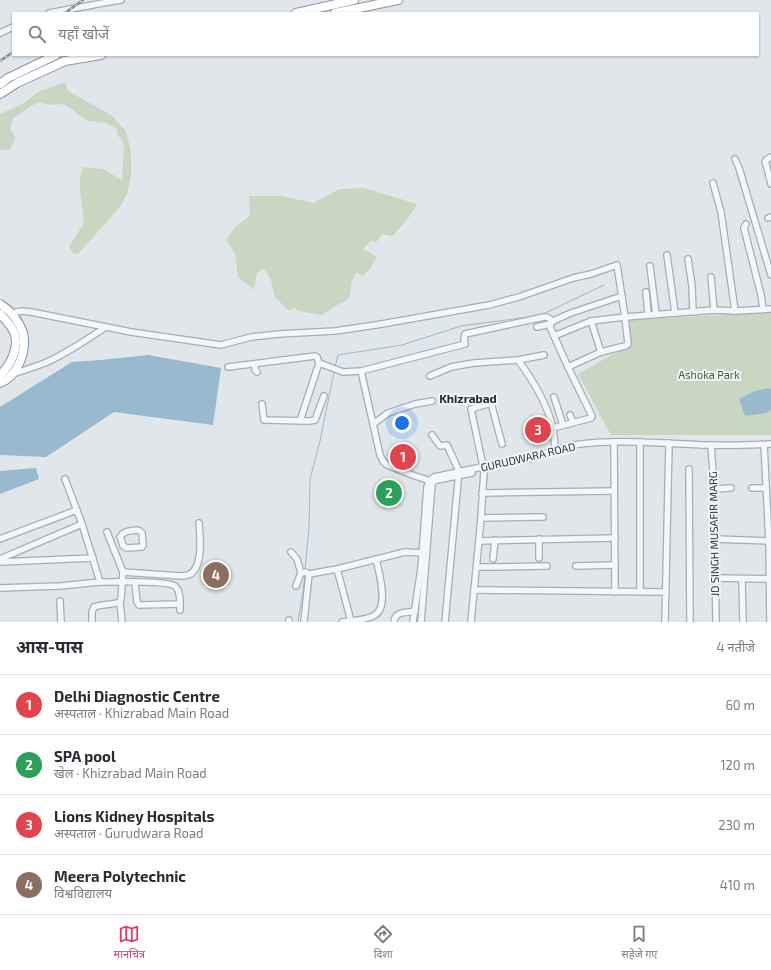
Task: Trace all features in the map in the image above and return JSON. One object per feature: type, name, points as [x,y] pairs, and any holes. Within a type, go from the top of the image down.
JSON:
[{"type":"highway","points":[[300,12],[354,0]]},
{"type":"highway","points":[[340,12],[398,0]]},
{"type":"highway","points":[[0,84],[8,78],[54,56]]},
{"type":"highway","points":[[0,94],[17,83],[65,61],[95,56]]},
{"type":"highway","points":[[0,304],[16,319],[23,334],[24,341],[18,367],[0,384]]},
{"type":"highway","points":[[0,314],[13,330],[16,342],[12,360],[8,367],[0,375]]},
{"type":"street","points":[[54,12],[114,0],[121,0]]},
{"type":"street","points":[[0,33],[12,27]]},
{"type":"street","points":[[771,157],[765,162],[771,184]]},
{"type":"street","points":[[735,159],[740,168],[771,275]]},
{"type":"street","points":[[713,183],[721,212],[735,311]]},
{"type":"street","points":[[746,224],[744,228],[761,295],[763,309]]},
{"type":"street","points":[[667,255],[675,313]]},
{"type":"street","points":[[688,259],[692,286],[693,312]]},
{"type":"street","points":[[11,313],[22,311],[31,312],[131,332],[221,345],[251,337],[335,331],[489,305],[519,297],[573,278],[617,265],[628,343],[627,345],[601,352],[568,367]]},
{"type":"street","points":[[650,266],[656,314]]},
{"type":"street","points":[[711,277],[714,310]]},
{"type":"street","points":[[646,292],[648,315]]},
{"type":"street","points":[[538,327],[552,323],[571,313],[622,296]]},
{"type":"street","points":[[554,336],[591,321],[656,314],[771,308]]},
{"type":"street","points":[[319,363],[346,372],[361,371],[465,344],[465,334],[544,317],[547,317],[552,323]]},
{"type":"street","points":[[591,321],[601,352]]},
{"type":"street","points":[[552,323],[550,326],[554,336],[592,416],[590,418],[553,428]]},
{"type":"street","points":[[12,374],[45,363],[57,357],[106,327]]},
{"type":"street","points":[[430,376],[451,367],[474,363],[518,360],[544,354]]},
{"type":"street","points":[[228,367],[315,356],[317,357],[319,363],[300,421]]},
{"type":"street","points":[[518,360],[532,379],[541,398],[553,428],[555,450]]},
{"type":"street","points":[[255,364],[255,370],[257,372]]},
{"type":"street","points":[[361,371],[380,455],[385,463],[414,476],[431,481],[432,484],[424,553],[413,622]]},
{"type":"street","points":[[262,404],[264,420],[315,420],[324,396]]},
{"type":"street","points":[[554,398],[563,425]]},
{"type":"street","points":[[373,424],[388,413],[415,404],[432,401]]},
{"type":"street","points":[[471,622],[477,567],[484,469],[471,409],[491,403],[502,444]]},
{"type":"street","points":[[570,416],[573,422]]},
{"type":"street","points":[[432,435],[440,446],[447,445],[459,473],[445,622]]},
{"type":"street","points":[[614,442],[615,592]]},
{"type":"street","name":"GURUDWARA ROAD","points":[[431,481],[434,477],[440,475],[526,462],[530,459],[555,450],[573,446],[614,442],[711,445],[771,444]]},
{"type":"street","points":[[640,442],[640,591]]},
{"type":"street","points":[[666,622],[669,443]]},
{"type":"street","name":"JD SINGH MUSAFIR MARG","points":[[711,445],[714,489],[716,622]]},
{"type":"street","points":[[764,445],[768,490],[770,542],[770,622]]},
{"type":"street","points":[[689,469],[690,622]]},
{"type":"street","points":[[65,479],[82,524],[100,582]]},
{"type":"street","points":[[714,489],[731,488]]},
{"type":"street","points":[[752,488],[768,490]]},
{"type":"street","points":[[482,493],[614,491]]},
{"type":"street","points":[[0,539],[76,510]]},
{"type":"street","points":[[481,518],[543,517]]},
{"type":"street","points":[[123,572],[182,576],[188,575],[197,564],[199,557],[199,523]]},
{"type":"street","points":[[0,559],[82,524]]},
{"type":"street","points":[[137,530],[142,533],[143,544],[140,547],[124,547],[120,537],[126,531],[137,530]]},
{"type":"street","points":[[120,537],[108,534],[123,572],[120,602],[122,622]]},
{"type":"street","points":[[479,541],[615,538]]},
{"type":"street","points":[[714,539],[770,542]]},
{"type":"street","points":[[494,559],[495,540]]},
{"type":"street","points":[[539,540],[539,558]]},
{"type":"street","points":[[291,552],[305,573],[304,622]]},
{"type":"street","points":[[296,586],[305,573],[337,569],[405,552],[424,553]]},
{"type":"street","points":[[421,622],[424,553]]},
{"type":"street","points":[[0,562],[93,558]]},
{"type":"street","points":[[342,622],[362,620],[374,616],[380,611],[382,587],[376,559]]},
{"type":"street","points":[[576,566],[615,565]]},
{"type":"street","points":[[477,567],[547,566]]},
{"type":"street","points":[[337,569],[350,621]]},
{"type":"street","points":[[715,578],[770,579]]},
{"type":"street","points":[[742,578],[743,622]]},
{"type":"street","points":[[0,588],[60,586],[100,582],[135,582],[168,584],[175,586],[179,594],[180,607],[139,605],[137,602],[135,582]]},
{"type":"street","points":[[474,590],[666,592]]},
{"type":"street","points":[[60,601],[61,622]]},
{"type":"street","points":[[92,622],[92,612],[94,607],[120,602]]},
{"type":"street","points":[[394,622],[394,617],[398,614],[415,612]]},
{"type":"green space","points":[[65,82],[68,91],[111,115],[126,131],[131,153],[131,175],[128,192],[120,207],[78,254],[73,253],[69,247],[84,223],[80,190],[80,178],[83,167],[103,169],[122,180],[124,144],[117,134],[117,129],[106,123],[88,121],[64,104],[51,105],[38,102],[13,118],[10,129],[15,140],[10,150],[0,150],[0,114],[24,103],[38,92]]},
{"type":"green space","points":[[364,188],[417,204],[406,221],[392,236],[382,234],[376,242],[371,241],[363,249],[377,257],[370,269],[362,276],[357,272],[352,280],[348,299],[322,315],[298,311],[295,308],[289,311],[275,297],[271,280],[264,268],[257,273],[254,290],[238,277],[235,254],[226,240],[235,227],[250,216],[249,196],[281,196],[314,203],[339,189]]},
{"type":"green space","name":"Ashoka Park","points":[[771,312],[771,435],[611,435],[578,374],[629,345],[628,320]]},
{"type":"water","points":[[148,355],[221,368],[213,425],[114,412],[46,457],[0,455],[0,407],[72,362]]},
{"type":"water","points":[[769,388],[771,389],[771,409],[767,413],[745,416],[739,399],[755,391]]},
{"type":"water","points":[[36,468],[39,479],[0,494],[0,471]]},
{"type":"waterway","points":[[541,315],[604,285]]},
{"type":"waterway","points":[[335,367],[338,355],[402,345],[461,326],[536,316]]},
{"type":"waterway","points":[[305,570],[309,528],[310,479],[320,441],[334,372]]},
{"type":"waterway","points":[[298,622],[305,575]]},
{"type":"railway","points":[[66,12],[83,0]]},
{"type":"railway","points":[[0,61],[12,53]]},
{"type":"place","name":"Lions Kidney Hospitals","points":[[538,430]]},
{"type":"place","name":"Delhi Diagnostic Centre","points":[[403,457]]},
{"type":"place","name":"SPA pool","points":[[389,493]]},
{"type":"place","name":"Meera Polytechnic","points":[[216,575]]},
{"type":"district","name":"Khizrabad","points":[[468,399]]}]
